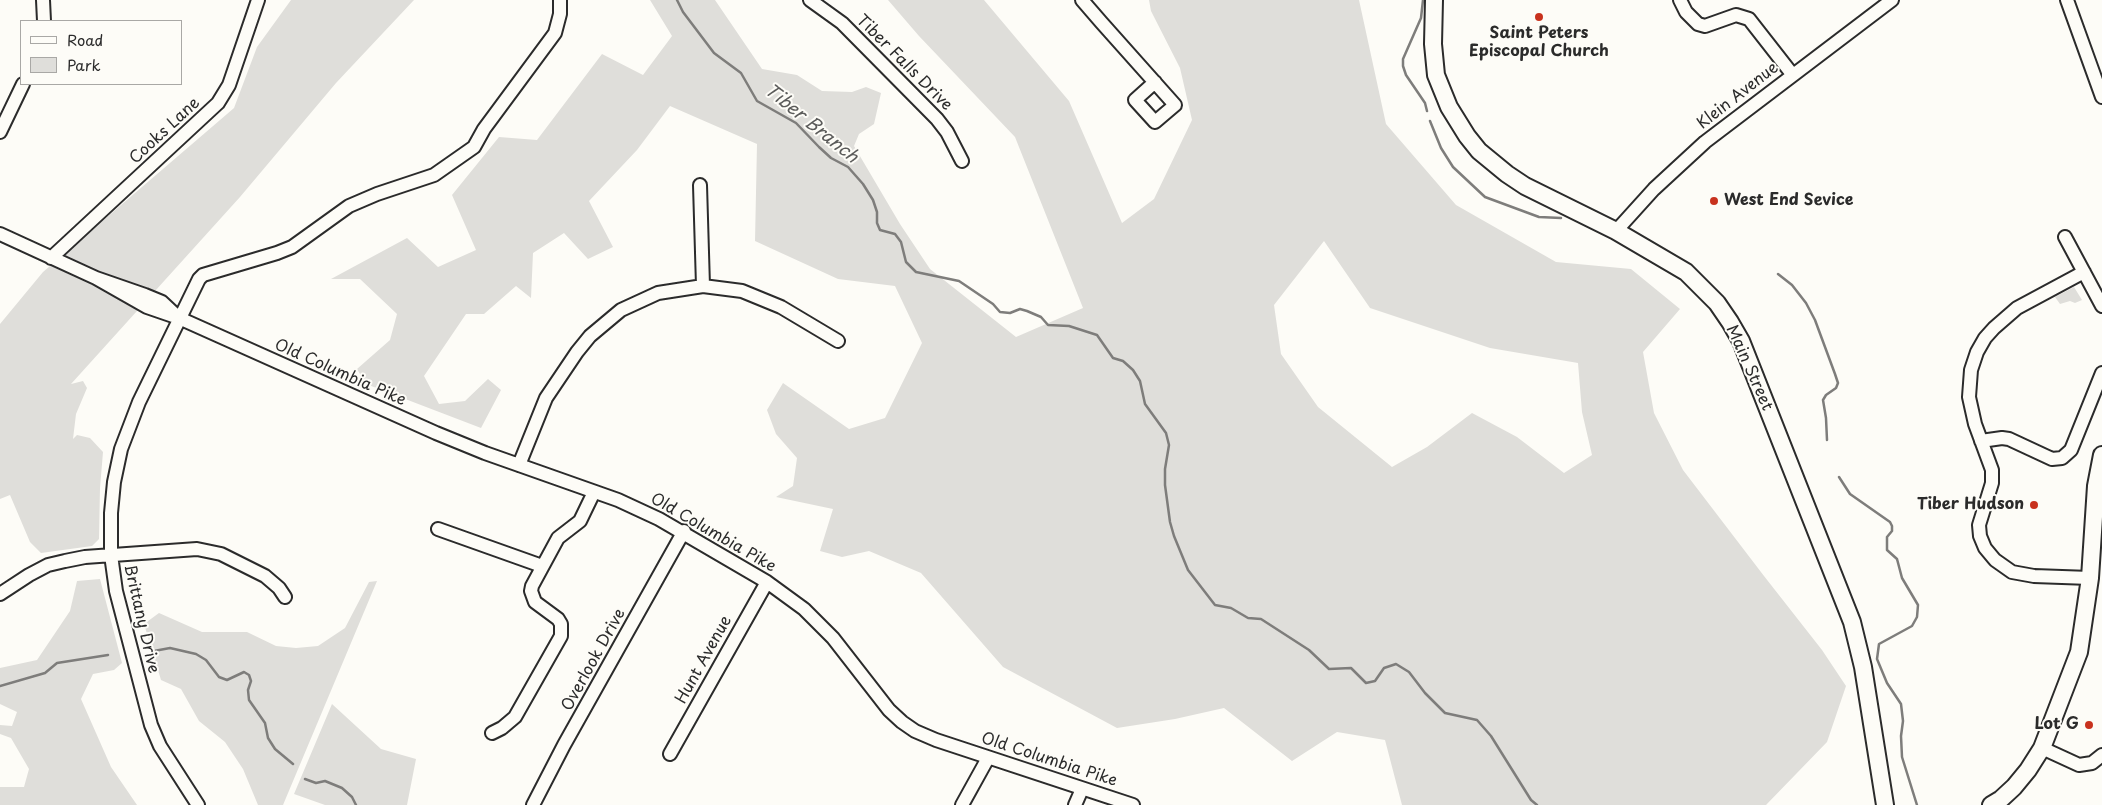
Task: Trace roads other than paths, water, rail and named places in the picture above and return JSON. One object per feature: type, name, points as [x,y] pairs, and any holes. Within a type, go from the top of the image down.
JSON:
[{"type":"main road","name":"Main Street","points":[[1436,0],[1433,17],[1433,60],[1436,75],[1449,107],[1466,136],[1479,151],[1525,186],[1616,231],[1670,261],[1696,281],[1717,303],[1740,341],[1852,622],[1863,667],[1885,805]]},
{"type":"main road","points":[[1991,805],[2014,787],[2042,748],[2079,652],[2090,578],[2096,486],[2102,455]]},
{"type":"street","points":[[43,0],[44,20]]},
{"type":"street","name":"Cooks Lane","points":[[51,258],[218,103],[229,85],[258,0]]},
{"type":"street","points":[[179,318],[195,284],[203,276],[292,247],[342,211],[362,200],[422,180],[455,161],[474,147],[484,129],[555,32],[560,14],[560,0]]},
{"type":"street","name":"Tiber Falls Drive","points":[[810,0],[842,24],[937,119],[947,132],[962,161]]},
{"type":"street","points":[[1082,0],[1155,82]]},
{"type":"street","points":[[1680,0],[1686,12],[1698,24],[1705,26],[1736,14],[1749,19],[1792,74]]},
{"type":"street","name":"Klein Avenue","points":[[1616,231],[1654,189],[1705,142],[1792,74],[1892,0]]},
{"type":"street","points":[[2066,0],[2102,97]]},
{"type":"street","points":[[0,130],[22,85]]},
{"type":"street","points":[[700,185],[703,286]]},
{"type":"street","name":"Old Columbia Pike","points":[[0,234],[96,278],[147,307],[179,318],[369,404],[519,465],[632,506],[684,531],[767,582],[819,623],[833,638],[889,710],[902,722],[936,740],[1133,805]]},
{"type":"street","points":[[2065,237],[2102,306]]},
{"type":"street","points":[[2084,272],[2003,318],[1985,338],[1978,352],[1972,370],[1970,385],[1971,409],[1992,470],[1992,483],[1979,525],[1980,536],[1990,556],[2012,572],[2090,578]]},
{"type":"street","points":[[519,465],[546,398],[590,336],[621,310],[658,293],[703,286],[742,291],[781,307],[838,341]]},
{"type":"street","name":"Brittany Drive","points":[[179,318],[139,402],[122,449],[114,482],[111,513],[111,555],[116,591],[151,725],[164,752],[198,805]]},
{"type":"street","points":[[1981,442],[2002,438],[2009,439],[2052,459],[2062,458],[2071,450],[2102,373]]},
{"type":"street","points":[[492,733],[502,728],[515,717],[561,636],[561,624],[558,619],[535,602],[531,591],[542,566],[558,538],[580,521],[594,492]]},
{"type":"street","points":[[438,529],[542,566]]},
{"type":"street","name":"Overlook Drive","points":[[533,805],[564,745],[684,531]]},
{"type":"street","points":[[0,594],[29,574],[48,566],[85,557],[197,549],[221,554],[265,576],[286,597]]},
{"type":"street","name":"Hunt Avenue","points":[[670,754],[767,582]]},
{"type":"street","points":[[2042,748],[2079,765],[2092,763],[2102,755]]},
{"type":"street","points":[[962,805],[988,758]]},
{"type":"street","points":[[1075,805],[1082,788]]},
{"type":"waterway","name":"Tiber Branch","points":[[677,0],[683,12],[714,53],[741,73],[757,101],[796,123],[831,158],[848,167],[863,184],[873,200],[880,230],[895,234],[901,242],[906,262],[916,272],[959,281],[993,304],[1000,312],[1010,313],[1020,309],[1041,317],[1048,325],[1069,326],[1097,335],[1113,358],[1123,361],[1133,370],[1140,381],[1145,404],[1166,433],[1169,445],[1165,469],[1165,485],[1170,522],[1174,536],[1188,570],[1215,605],[1231,608],[1248,618],[1261,619],[1309,650],[1329,669],[1351,668],[1366,683],[1375,681],[1384,668],[1396,664],[1409,672],[1425,693],[1445,713],[1477,720],[1491,736],[1531,800],[1537,805]]},
{"type":"waterway","points":[[1423,0],[1421,18],[1403,59],[1403,66],[1406,75],[1425,103],[1427,111]]},
{"type":"waterway","points":[[1430,121],[1441,148],[1453,167],[1485,197],[1539,217],[1561,218]]},
{"type":"waterway","points":[[1778,274],[1792,285],[1806,303],[1815,320],[1838,383],[1836,388],[1826,395],[1823,400],[1827,440]]},
{"type":"waterway","points":[[1839,477],[1850,494],[1890,522],[1892,531],[1887,537],[1887,550],[1897,559],[1902,578],[1918,605],[1917,617],[1912,626],[1879,644],[1877,659],[1887,683],[1901,704],[1903,721],[1901,736],[1902,757],[1917,805]]},
{"type":"waterway","points":[[154,651],[170,648],[196,654],[206,660],[219,677],[227,680],[244,672],[249,675],[251,681],[248,690],[249,700],[265,723],[268,738],[275,749],[293,764]]},
{"type":"waterway","points":[[0,686],[45,673],[57,663],[108,655]]},
{"type":"waterway","points":[[305,779],[316,783],[325,781],[342,788],[352,797],[356,805]]},
{"type":"place","name":"Saint Peters Episcopal Church","points":[[1539,17]]},
{"type":"place","name":"West End Sevice","points":[[1714,201]]},
{"type":"place","name":"Tiber Hudson","points":[[2034,505]]},
{"type":"place","name":"Lot G","points":[[2089,725]]}]
